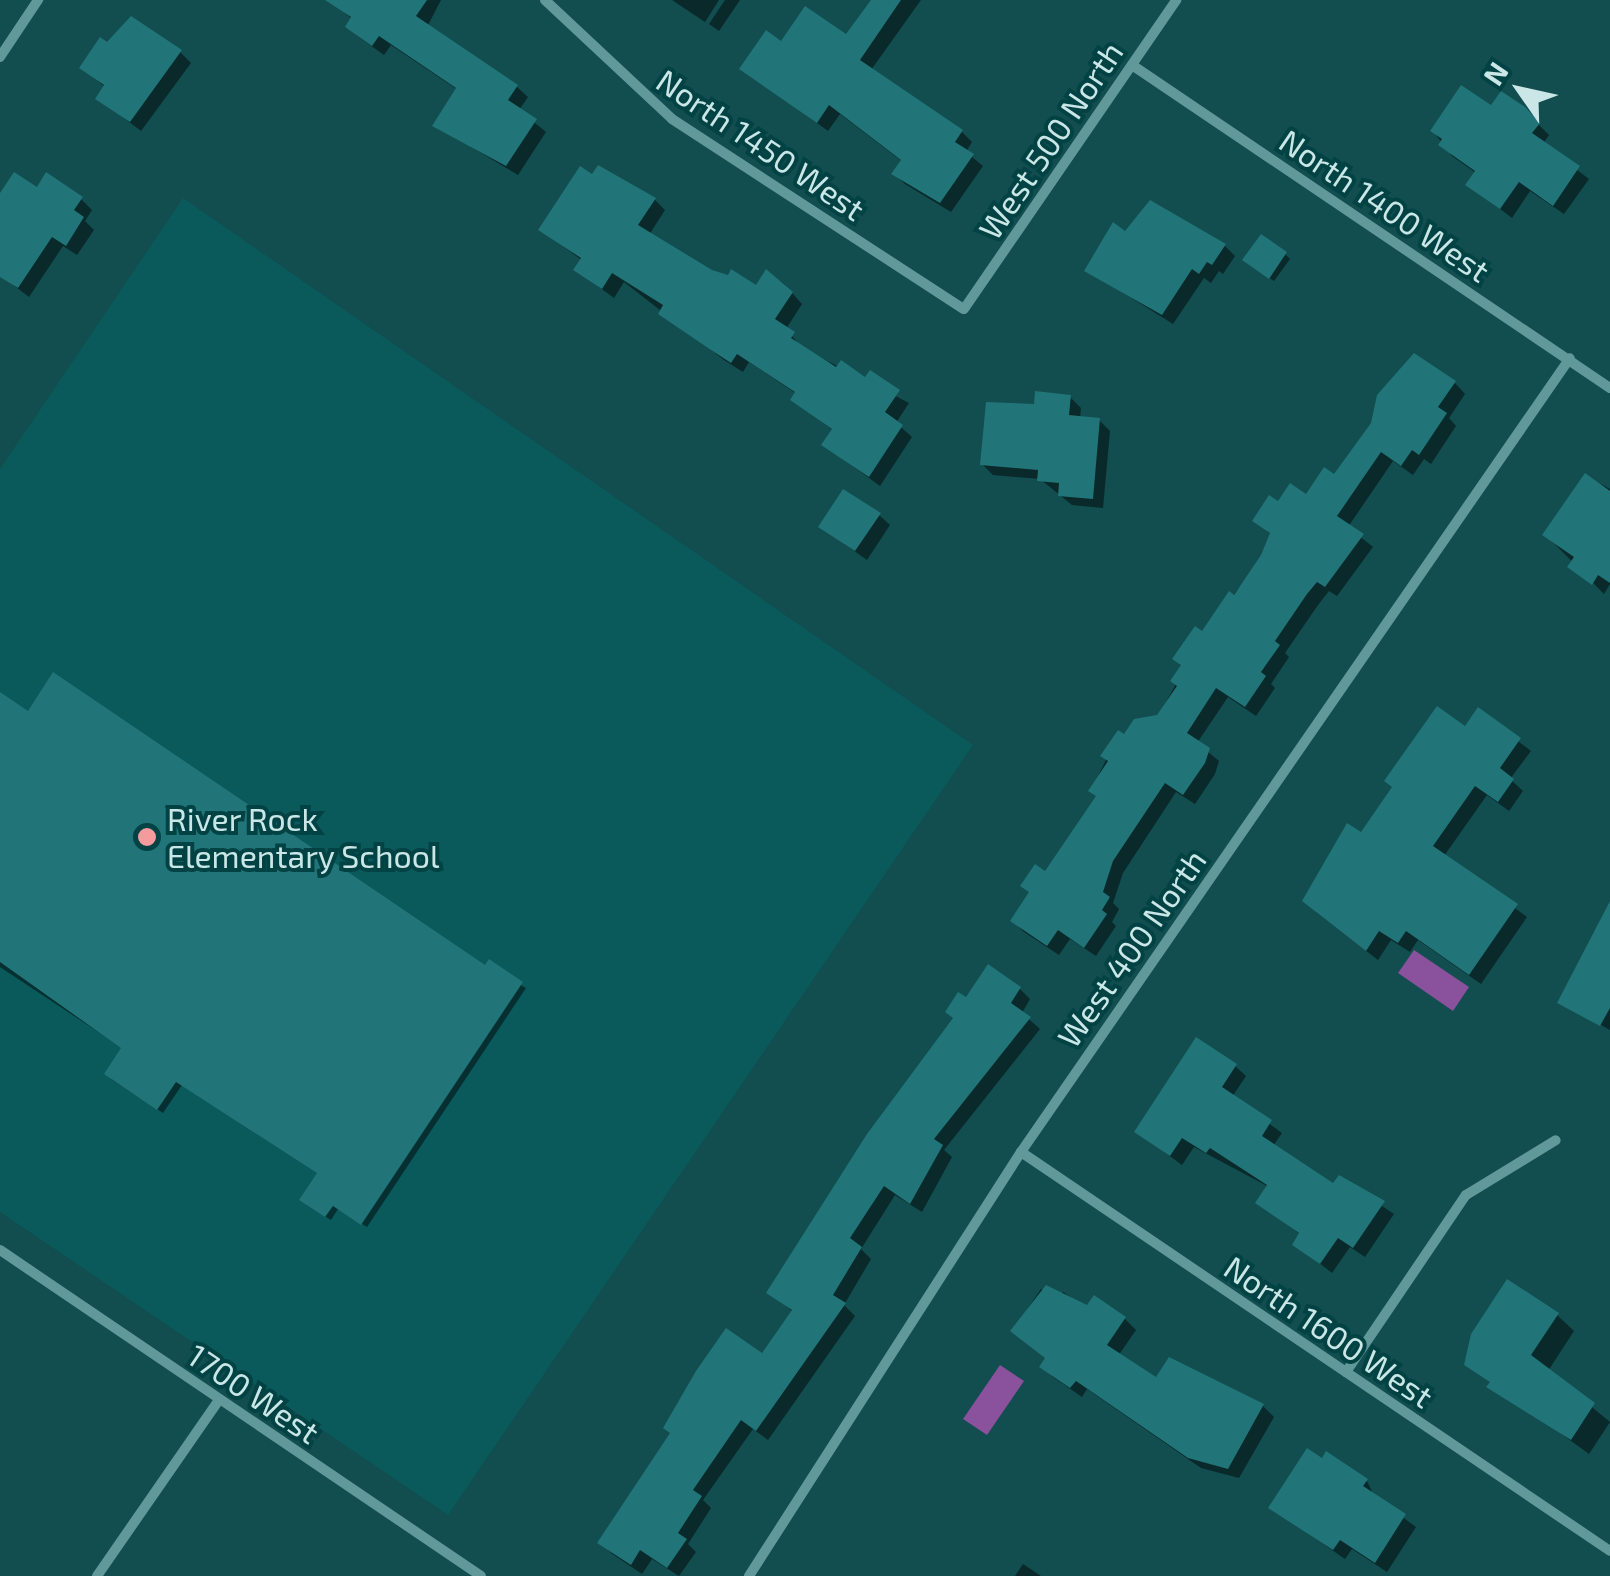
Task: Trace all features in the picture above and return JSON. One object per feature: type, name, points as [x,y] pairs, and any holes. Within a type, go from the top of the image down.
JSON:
[{"type":"street","points":[[0,57],[38,0]]},
{"type":"street","name":"North 1450 West","points":[[545,0],[672,119],[964,309]]},
{"type":"street","name":"West 500 North","points":[[964,309],[1176,0]]},
{"type":"street","name":"North 1400 West","points":[[1132,64],[1610,388]]},
{"type":"street","name":"West 400 North","points":[[749,1576],[1021,1152],[1570,358]]},
{"type":"street","points":[[1346,1372],[1466,1195],[1556,1140]]},
{"type":"street","name":"North 1600 West","points":[[1021,1152],[1610,1551]]},
{"type":"street","name":"1700 West","points":[[0,1250],[481,1576]]},
{"type":"street","points":[[97,1576],[219,1400]]},
{"type":"shaded area","points":[[183,198],[973,745],[448,1515],[0,1212],[0,469]]},
{"type":"shaded area","points":[[1414,950],[1469,987],[1453,1011],[1398,973]]},
{"type":"shaded area","points":[[1000,1365],[1024,1381],[987,1435],[963,1419]]},
{"type":"building","points":[[325,0],[427,0],[416,16],[518,85],[508,100],[537,119],[506,166],[432,126],[456,88],[379,36],[372,46],[345,27],[351,17]]},
{"type":"building","points":[[871,0],[901,0],[860,60],[963,130],[955,142],[974,154],[940,203],[891,174],[901,160],[829,105],[817,123],[739,69],[766,30],[781,41],[805,6],[846,34]]},
{"type":"building","points":[[131,16],[182,50],[130,122],[95,99],[104,85],[79,68],[100,37],[107,42]]},
{"type":"building","points":[[1461,85],[1491,105],[1501,91],[1525,107],[1540,123],[1532,133],[1580,166],[1553,206],[1519,182],[1500,209],[1465,185],[1475,171],[1438,145],[1442,139],[1430,131]]},
{"type":"building","points":[[598,165],[656,198],[638,225],[712,270],[728,275],[731,269],[756,285],[766,269],[793,292],[775,319],[795,332],[791,338],[836,367],[841,360],[865,377],[870,370],[900,390],[885,412],[903,425],[869,477],[821,445],[832,429],[790,400],[795,392],[737,354],[731,363],[711,350],[658,314],[663,305],[612,273],[602,289],[573,270],[581,258],[538,230],[580,166],[592,174]]},
{"type":"building","points":[[14,172],[37,187],[46,172],[83,197],[74,210],[84,217],[66,246],[52,237],[18,288],[0,277],[0,193]]},
{"type":"building","points":[[1150,200],[1226,244],[1212,265],[1207,262],[1199,274],[1192,269],[1162,315],[1084,271],[1113,222],[1125,231]]},
{"type":"building","points":[[1261,234],[1287,252],[1269,279],[1242,260]]},
{"type":"building","points":[[1414,353],[1456,381],[1438,407],[1447,413],[1419,455],[1412,450],[1401,466],[1381,452],[1337,516],[1364,534],[1325,587],[1317,582],[1307,594],[1275,641],[1280,645],[1261,672],[1266,676],[1245,707],[1216,688],[1187,733],[1210,748],[1205,763],[1183,795],[1165,783],[1113,861],[1103,892],[1110,897],[1102,910],[1107,914],[1084,948],[1058,930],[1047,946],[1010,921],[1029,892],[1020,886],[1035,864],[1045,871],[1096,796],[1088,791],[1108,761],[1100,756],[1118,730],[1124,734],[1134,719],[1157,715],[1177,686],[1170,681],[1181,665],[1172,659],[1195,626],[1202,631],[1229,591],[1234,595],[1261,555],[1270,533],[1252,521],[1269,495],[1278,501],[1290,483],[1306,494],[1324,467],[1334,474],[1371,423],[1377,395]]},
{"type":"building","points":[[1035,391],[1071,395],[1069,415],[1100,418],[1093,499],[1058,496],[1059,483],[1037,481],[1038,470],[980,465],[986,402],[1034,404]]},
{"type":"building","points":[[1585,473],[1610,491],[1610,583],[1598,575],[1592,585],[1567,567],[1574,557],[1542,535]]},
{"type":"building","points":[[843,489],[881,513],[855,551],[818,527]]},
{"type":"building","name":"River Rock Elementary School","points":[[53,672],[485,965],[489,959],[523,982],[361,1225],[333,1206],[325,1217],[299,1200],[317,1173],[176,1082],[157,1110],[104,1074],[121,1048],[0,962],[0,692],[28,711]]},
{"type":"building","points":[[1437,706],[1465,726],[1478,707],[1521,738],[1500,768],[1514,779],[1498,802],[1475,786],[1433,846],[1518,904],[1469,975],[1406,931],[1398,943],[1379,931],[1366,951],[1302,901],[1347,823],[1361,832],[1392,787],[1384,781]]},
{"type":"building","points":[[1610,901],[1610,1008],[1600,1026],[1557,1003]]},
{"type":"building","points":[[988,964],[1021,987],[1011,1003],[1031,1017],[934,1139],[943,1145],[910,1204],[884,1186],[850,1238],[862,1247],[833,1295],[846,1303],[756,1431],[741,1420],[693,1490],[702,1496],[678,1533],[687,1539],[667,1568],[640,1550],[631,1565],[597,1543],[670,1433],[663,1428],[696,1371],[726,1328],[762,1353],[792,1310],[766,1293],[867,1134],[953,1018],[945,1012],[958,992],[966,997]]},
{"type":"building","points":[[1196,1037],[1237,1064],[1222,1087],[1272,1120],[1262,1136],[1333,1183],[1339,1175],[1385,1201],[1353,1248],[1338,1238],[1320,1264],[1292,1245],[1299,1233],[1255,1203],[1267,1185],[1210,1148],[1206,1153],[1182,1138],[1170,1156],[1134,1132]]},
{"type":"building","points":[[1507,1279],[1559,1313],[1531,1355],[1595,1403],[1571,1440],[1486,1387],[1490,1382],[1464,1365],[1471,1334]]},
{"type":"building","points":[[1046,1285],[1087,1305],[1094,1295],[1126,1317],[1107,1345],[1156,1377],[1169,1357],[1264,1404],[1228,1469],[1188,1458],[1076,1381],[1070,1388],[1039,1367],[1045,1358],[1010,1331]]},
{"type":"building","points":[[1307,1448],[1322,1458],[1326,1451],[1368,1479],[1363,1486],[1406,1514],[1375,1563],[1340,1540],[1333,1550],[1268,1508]]},
{"type":"place","name":"River Rock Elementary School","points":[[147,837]]}]
